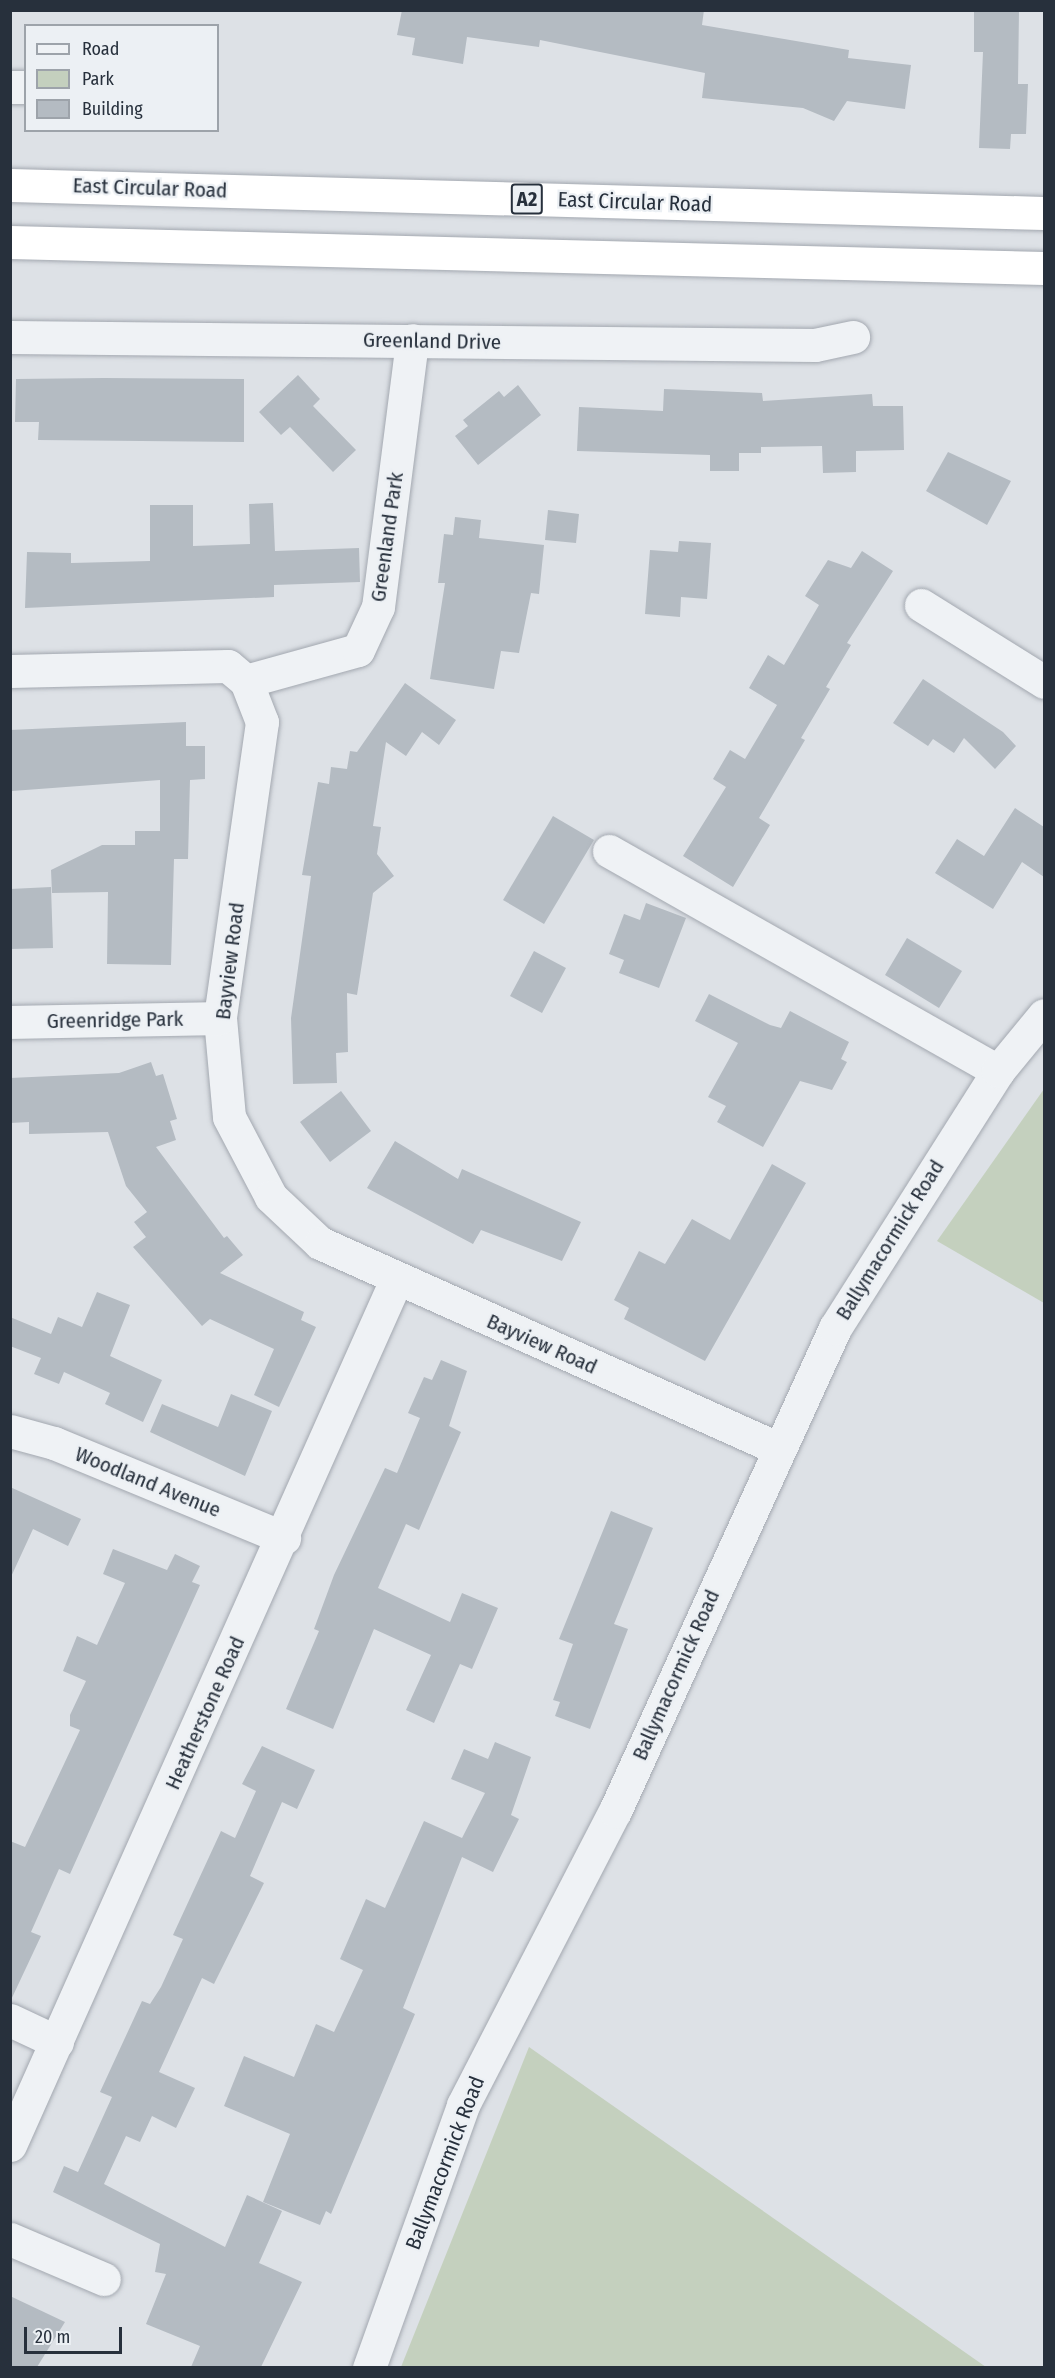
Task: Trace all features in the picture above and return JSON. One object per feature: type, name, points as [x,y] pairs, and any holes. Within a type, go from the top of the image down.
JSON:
[{"type":"highway","name":"East Circular Road","points":[[10,185],[1044,213]]},
{"type":"highway","points":[[10,242],[1044,268]]},
{"type":"street","name":"Greenland Drive","points":[[10,337],[815,345],[853,337]]},
{"type":"street","name":"Greenland Park","points":[[246,681],[358,650],[378,607],[412,340]]},
{"type":"street","points":[[921,605],[1044,682]]},
{"type":"street","points":[[10,670],[228,666],[246,681]]},
{"type":"street","name":"Bayview Road","points":[[246,681],[262,722],[220,1018],[229,1117],[271,1197],[320,1243],[396,1280],[777,1448]]},
{"type":"street","points":[[609,851],[998,1071]]},
{"type":"street","name":"Ballymacormick Road","points":[[369,2367],[462,2105],[615,1811],[777,1448],[835,1328],[998,1071],[1044,1016]]},
{"type":"street","name":"Greenridge Park","points":[[10,1022],[220,1018]]},
{"type":"street","name":"Heatherstone Road","points":[[10,2145],[284,1538],[396,1280]]},
{"type":"street","name":"Woodland Avenue","points":[[10,1431],[54,1443],[284,1538]]},
{"type":"street","points":[[10,2020],[57,2042]]},
{"type":"street","points":[[10,2239],[104,2279]]},
{"type":"green space","points":[[1044,1089],[1044,1303],[937,1241]]},
{"type":"green space","points":[[529,2047],[986,2367],[401,2367]]},
{"type":"building","points":[[402,10],[704,10],[702,25],[849,50],[848,58],[911,65],[905,109],[847,101],[834,121],[803,108],[702,98],[705,73],[540,40],[539,47],[467,37],[463,64],[412,55],[415,38],[397,35]]},
{"type":"building","points":[[974,10],[1019,10],[1018,84],[1028,84],[1026,134],[1011,134],[1010,149],[979,148],[983,52],[974,52]]},
{"type":"building","points":[[298,375],[320,399],[313,406],[356,450],[333,472],[290,427],[281,435],[259,412]]},
{"type":"building","points":[[16,379],[244,379],[244,442],[38,440],[39,422],[15,422]]},
{"type":"building","points":[[518,385],[541,415],[478,465],[455,436],[468,426],[463,420],[499,391],[504,397]]},
{"type":"building","points":[[664,389],[762,393],[763,401],[872,394],[873,406],[903,406],[904,450],[856,451],[856,472],[823,473],[822,446],[761,447],[761,453],[739,453],[739,471],[710,471],[710,455],[577,451],[579,407],[663,411]]},
{"type":"building","points":[[948,452],[1011,481],[987,525],[926,491]]},
{"type":"building","points":[[273,503],[275,551],[359,548],[360,582],[274,585],[274,597],[25,608],[27,552],[71,553],[71,563],[150,561],[150,505],[193,505],[193,546],[250,544],[249,504]]},
{"type":"building","points":[[548,510],[579,514],[576,543],[545,540]]},
{"type":"building","points":[[455,517],[481,520],[479,538],[544,545],[539,594],[531,593],[519,653],[501,651],[494,689],[430,679],[445,583],[438,583],[444,534],[453,535]]},
{"type":"building","points":[[679,541],[711,543],[707,599],[681,597],[680,617],[645,614],[650,550],[678,552]]},
{"type":"building","points":[[862,551],[893,571],[847,643],[851,645],[826,687],[830,689],[801,738],[805,740],[759,818],[770,825],[733,887],[683,856],[726,787],[713,779],[730,750],[745,759],[777,705],[749,688],[768,655],[784,665],[819,605],[805,596],[828,560],[851,568]]},
{"type":"building","points":[[923,679],[1003,732],[1016,746],[995,769],[964,738],[954,753],[933,739],[928,746],[893,723]]},
{"type":"building","points":[[405,683],[456,720],[439,745],[422,732],[406,756],[386,742],[373,826],[381,827],[377,854],[394,876],[373,893],[357,995],[347,993],[348,1052],[336,1053],[337,1083],[293,1084],[291,1018],[311,876],[302,875],[318,782],[329,784],[331,767],[347,769],[350,751],[357,752]]},
{"type":"building","points":[[186,722],[186,746],[205,746],[205,779],[190,780],[188,859],[174,859],[171,965],[107,964],[108,892],[52,893],[51,870],[102,845],[135,845],[135,831],[160,831],[160,780],[12,791],[10,730]]},
{"type":"building","points":[[1015,808],[1044,827],[1044,877],[1022,862],[993,909],[935,873],[957,839],[984,856]]},
{"type":"building","points":[[553,816],[594,840],[544,924],[503,900]]},
{"type":"building","points":[[51,887],[53,948],[10,949],[10,889]]},
{"type":"building","points":[[646,903],[686,918],[659,988],[619,973],[624,960],[609,954],[624,914],[640,920]]},
{"type":"building","points":[[907,938],[962,971],[939,1008],[885,975]]},
{"type":"building","points":[[534,951],[566,968],[542,1013],[510,996]]},
{"type":"building","points":[[709,994],[770,1025],[781,1028],[790,1011],[849,1042],[841,1059],[847,1062],[832,1090],[800,1081],[763,1147],[717,1122],[726,1106],[708,1097],[738,1043],[695,1021]]},
{"type":"building","points":[[151,1062],[156,1076],[163,1074],[177,1119],[170,1121],[176,1140],[156,1147],[224,1238],[227,1236],[243,1255],[220,1273],[304,1312],[301,1320],[316,1327],[279,1407],[254,1395],[274,1349],[210,1319],[202,1326],[133,1247],[146,1237],[134,1222],[147,1212],[126,1186],[108,1132],[29,1134],[29,1122],[10,1123],[10,1078],[119,1073]]},
{"type":"building","points":[[341,1091],[371,1131],[330,1162],[300,1122]]},
{"type":"building","points":[[395,1141],[458,1179],[462,1169],[581,1222],[562,1261],[481,1230],[473,1244],[367,1188]]},
{"type":"building","points":[[772,1164],[806,1183],[705,1361],[624,1319],[629,1308],[614,1300],[639,1251],[665,1264],[692,1219],[730,1240]]},
{"type":"building","points":[[97,1292],[130,1305],[110,1356],[162,1380],[143,1422],[105,1404],[110,1393],[64,1372],[59,1384],[34,1374],[41,1358],[10,1346],[10,1317],[51,1334],[58,1317],[82,1327]]},
{"type":"building","points":[[441,1360],[467,1371],[449,1426],[461,1432],[419,1530],[406,1524],[378,1588],[450,1622],[462,1593],[498,1608],[472,1669],[460,1664],[434,1723],[406,1710],[431,1655],[374,1629],[333,1729],[286,1709],[319,1631],[314,1629],[334,1575],[385,1468],[397,1473],[420,1418],[408,1413],[424,1377],[432,1380]]},
{"type":"building","points":[[231,1394],[272,1411],[245,1476],[150,1432],[162,1404],[218,1427]]},
{"type":"building","points":[[10,1487],[81,1519],[68,1546],[33,1529],[10,1579]]},
{"type":"building","points":[[611,1511],[653,1528],[614,1624],[628,1629],[590,1729],[555,1716],[560,1702],[553,1700],[573,1644],[559,1639]]},
{"type":"building","points":[[113,1549],[167,1570],[175,1554],[200,1566],[192,1582],[200,1585],[70,1874],[59,1869],[31,1932],[41,1936],[10,2002],[10,1841],[25,1847],[80,1730],[70,1726],[70,1715],[86,1681],[63,1671],[77,1636],[97,1645],[125,1583],[103,1574]]},
{"type":"building","points":[[495,1742],[531,1757],[511,1815],[519,1819],[493,1872],[462,1857],[403,2008],[415,2014],[331,2214],[326,2211],[320,2225],[263,2202],[290,2134],[224,2106],[244,2056],[294,2077],[316,2024],[334,2032],[363,1970],[340,1959],[366,1899],[385,1908],[424,1821],[462,1838],[485,1793],[451,1779],[464,1749],[488,1759]]},
{"type":"building","points":[[262,1746],[315,1770],[297,1809],[282,1802],[250,1876],[264,1883],[214,1984],[202,1978],[159,2072],[195,2088],[176,2128],[152,2116],[140,2142],[126,2136],[104,2184],[225,2247],[247,2195],[282,2211],[259,2263],[302,2282],[261,2367],[191,2367],[200,2346],[146,2324],[166,2274],[155,2272],[160,2244],[53,2192],[64,2166],[78,2172],[112,2097],[100,2092],[142,2001],[150,2004],[161,1987],[183,1939],[173,1935],[221,1831],[235,1838],[256,1791],[242,1784]]},
{"type":"building","points":[[10,2296],[65,2322],[37,2367],[10,2367]]}]
